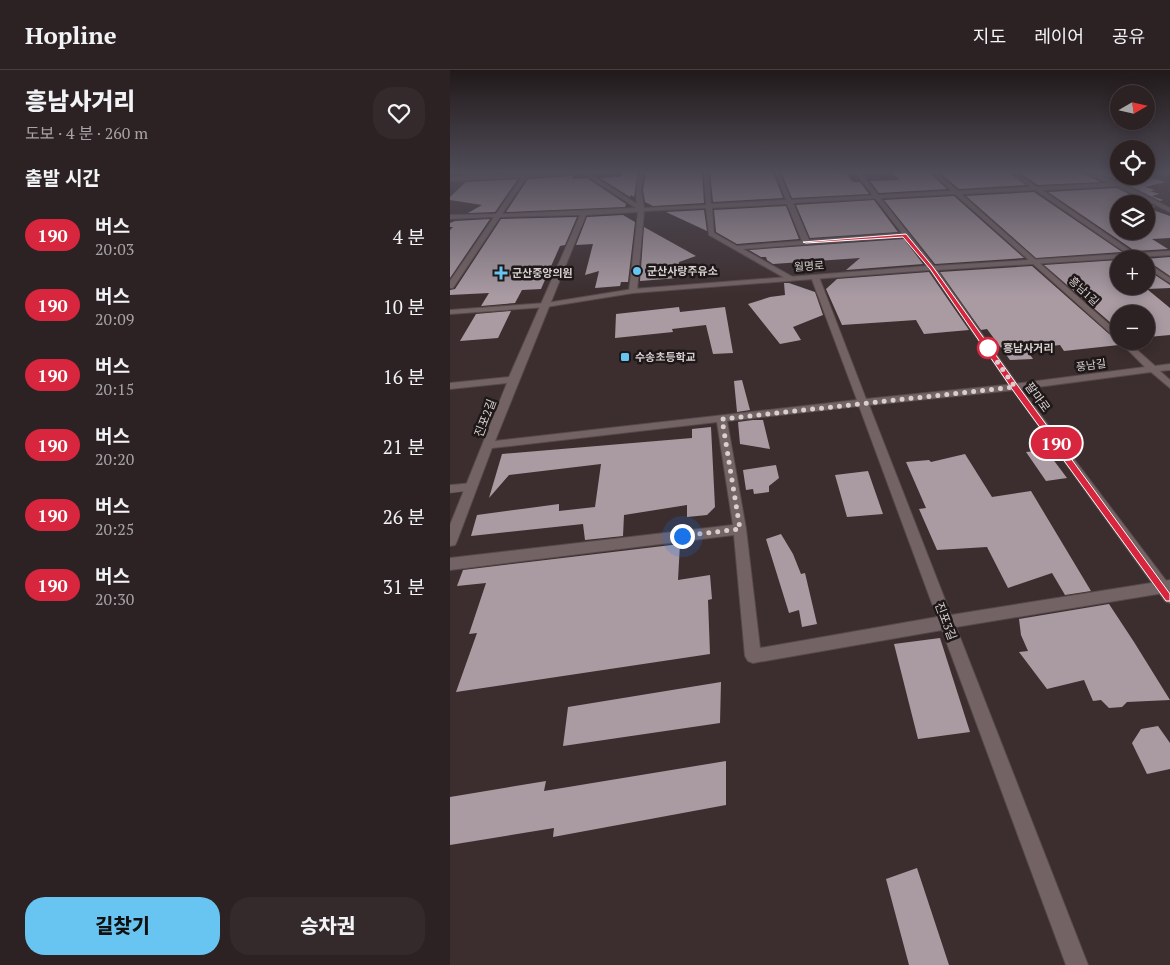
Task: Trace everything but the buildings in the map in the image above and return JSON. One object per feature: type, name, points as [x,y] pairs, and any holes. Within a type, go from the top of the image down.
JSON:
[{"type":"street","points":[[450,286],[499,214]]},
{"type":"street","points":[[450,217],[567,214]]},
{"type":"street","name":"진포2길","points":[[450,541],[513,380],[584,214]]},
{"type":"street","points":[[633,291],[641,214]]},
{"type":"street","points":[[709,214],[710,234],[790,279]]},
{"type":"street","points":[[795,214],[806,242]]},
{"type":"street","name":"팔마로","points":[[888,214],[932,268],[1015,387],[1167,590]]},
{"type":"street","name":"흥남1길","points":[[980,214],[1110,330]]},
{"type":"street","points":[[1073,214],[1127,250]]},
{"type":"street","points":[[735,248],[904,235]]},
{"type":"street","name":"월명로","points":[[1155,255],[1170,253]]},
{"type":"street","name":"월명로","points":[[450,312],[546,305],[633,291],[932,268],[1110,258]]},
{"type":"street","points":[[1155,270],[1170,281]]},
{"type":"street","name":"진포3길","points":[[816,277],[1077,965]]},
{"type":"street","points":[[1132,350],[1170,385]]},
{"type":"street","name":"풍남길","points":[[488,445],[864,402],[1015,387],[1170,367]]},
{"type":"street","points":[[450,386],[513,380]]},
{"type":"street","points":[[722,419],[740,529],[752,656],[947,622],[1167,590]]},
{"type":"street","points":[[450,564],[740,529]]},
{"type":"lane","points":[[450,489],[471,487]]},
{"type":"bus line","name":"190","points":[[806,242],[904,235],[932,268],[1015,387],[1170,597]]},
{"type":"place","name":"군산사랑주유소","points":[[637,271]]},
{"type":"place","name":"군산중앙의원","points":[[501,273]]},
{"type":"place","name":"흥남사거리","points":[[988,348]]},
{"type":"place","name":"수송초등학교","points":[[625,357]]},
{"type":"route","points":[[682,536],[740,529],[722,419],[1015,387],[984,343],[988,348]]}]
